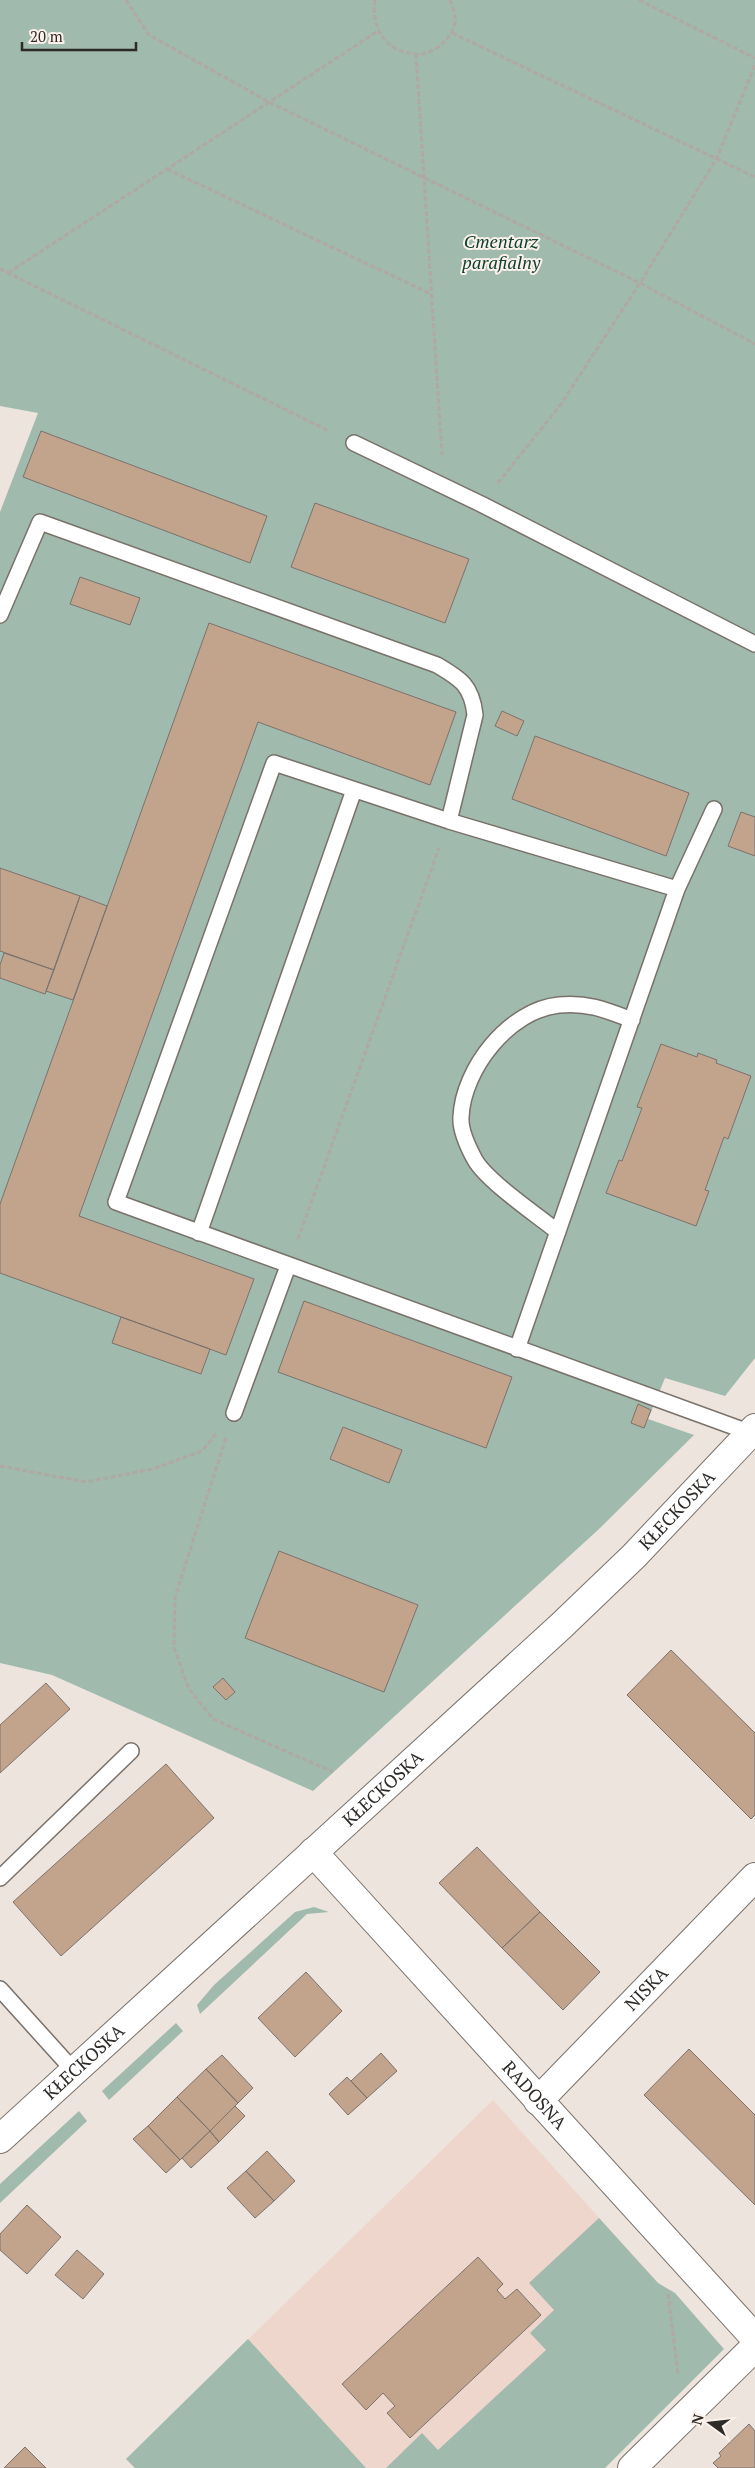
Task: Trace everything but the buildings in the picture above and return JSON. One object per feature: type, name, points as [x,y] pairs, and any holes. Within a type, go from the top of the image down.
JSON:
[{"type":"street","name":"KŁECKOSKA","points":[[0,2139],[561,1626],[634,1556],[753,1431]]},
{"type":"street","name":"RADOSNA","points":[[313,1852],[755,2338]]},
{"type":"street","name":"NISKA","points":[[538,2101],[755,1877]]},
{"type":"street","points":[[632,2468],[755,2347]]},
{"type":"lane","points":[[354,443],[444,485],[755,644]]},
{"type":"lane","points":[[0,615],[40,522],[437,665],[464,684],[474,697],[476,714],[449,821]]},
{"type":"lane","points":[[677,889],[449,821],[274,763],[116,1202],[517,1349],[753,1431]]},
{"type":"lane","points":[[199,1233],[354,790]]},
{"type":"lane","points":[[517,1349],[677,889],[714,810]]},
{"type":"lane","points":[[558,1232],[506,1191],[476,1162],[460,1119],[464,1095],[488,1049],[519,1020],[537,1011],[557,1005],[590,1005],[632,1020]]},
{"type":"lane","points":[[234,1413],[288,1266]]},
{"type":"lane","points":[[0,1878],[131,1751]]},
{"type":"lane","points":[[0,1989],[74,2071]]},
{"type":"path","points":[[126,0],[149,35],[269,102],[640,283],[755,344]]},
{"type":"path","points":[[375,0],[373,14],[378,31],[388,43],[416,54],[435,50],[452,33],[455,16],[450,0]]},
{"type":"path","points":[[639,0],[755,58]]},
{"type":"path","points":[[8,273],[378,31]]},
{"type":"path","points":[[452,33],[755,177]]},
{"type":"path","points":[[416,54],[444,485]]},
{"type":"path","points":[[481,504],[560,404],[640,283],[717,158],[755,66]]},
{"type":"path","points":[[167,169],[431,294]]},
{"type":"path","points":[[0,269],[354,443]]},
{"type":"path","points":[[288,1266],[449,821]]},
{"type":"path","points":[[0,1466],[86,1482],[153,1469],[202,1451],[234,1413]]},
{"type":"path","points":[[234,1413],[174,1597],[174,1648],[189,1689],[213,1719],[333,1772]]},
{"type":"path","points":[[667,2287],[680,2385],[676,2425]]},
{"type":"shaded area","points":[[493,2100],[658,2283],[583,2468],[135,2468],[126,2459]]},
{"type":"green space","name":"Cmentarz parafialny","points":[[0,0],[755,0],[755,1358],[725,1396],[665,1378],[648,1419],[694,1435],[599,1529],[313,1791],[52,1675],[0,1663],[0,512],[38,413],[0,406]]},
{"type":"green space","points":[[314,1907],[329,1912],[307,1914],[200,2014],[197,2005],[214,1985],[295,1912]]},
{"type":"green space","points":[[176,2023],[183,2031],[109,2100],[102,2091]]},
{"type":"green space","points":[[79,2111],[87,2121],[0,2203],[0,2184]]},
{"type":"green space","points":[[599,2218],[658,2283],[675,2293],[724,2349],[605,2468],[386,2468],[422,2433],[438,2450],[546,2350],[530,2333],[554,2310],[529,2283]]},
{"type":"green space","points":[[248,2339],[366,2468],[135,2468],[126,2459]]}]
